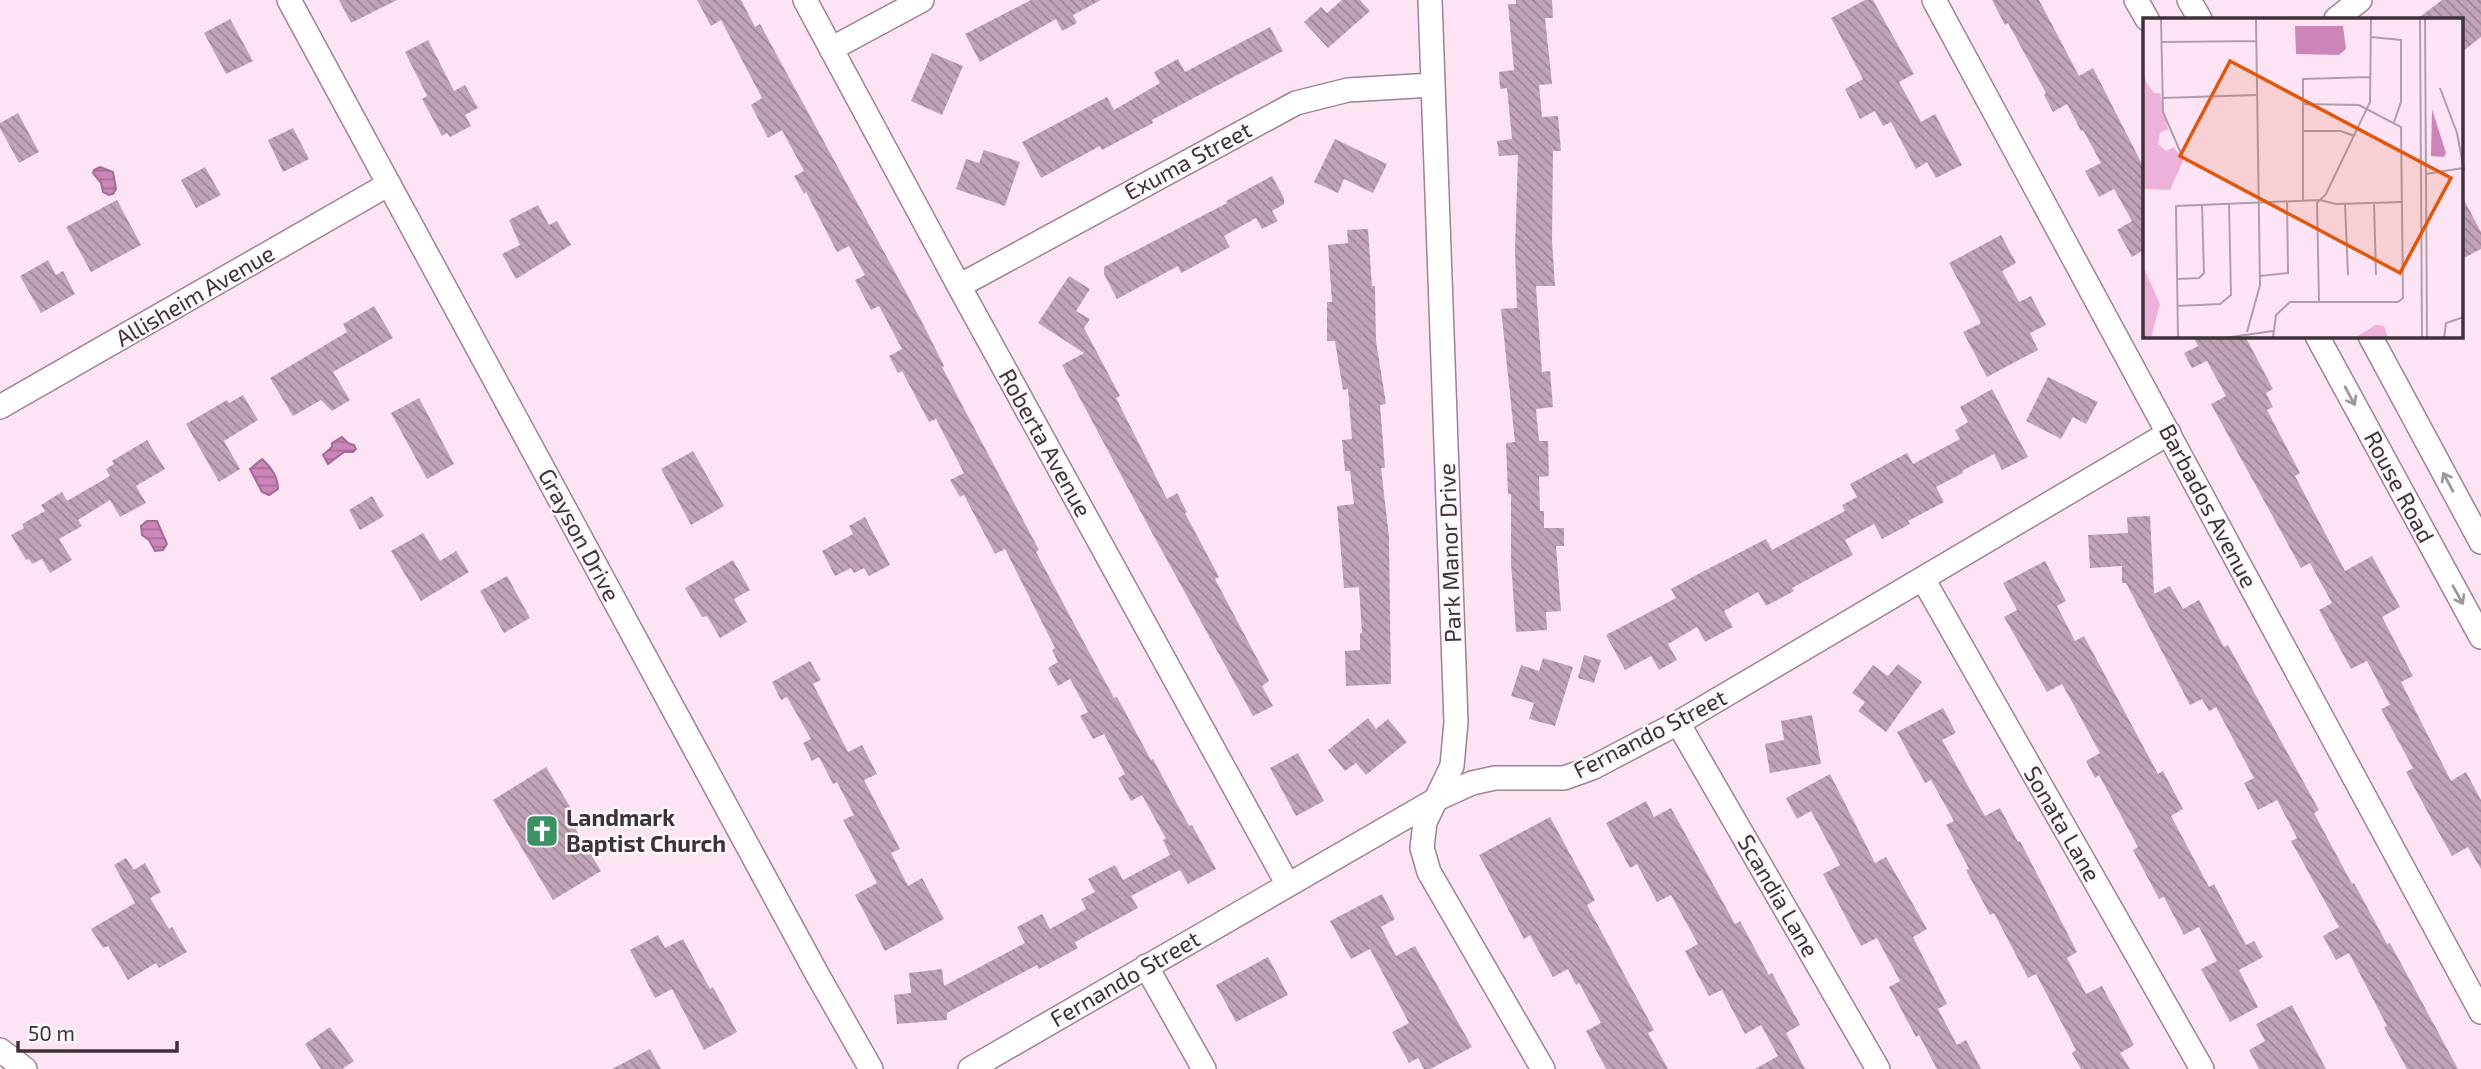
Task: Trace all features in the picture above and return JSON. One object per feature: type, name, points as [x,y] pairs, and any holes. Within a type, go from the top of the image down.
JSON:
[{"type":"street","name":"Grayson Drive","points":[[289,0],[871,1069]]},
{"type":"street","name":"Roberta Avenue","points":[[805,0],[1288,885]]},
{"type":"street","points":[[831,49],[922,0]]},
{"type":"street","name":"Park Manor Drive","points":[[1430,0],[1456,722],[1452,766],[1425,822],[1422,848],[1429,872],[1543,1069]]},
{"type":"street","name":"Barbados Avenue","points":[[1934,0],[2481,1012]]},
{"type":"street","points":[[2136,0],[2146,18]]},
{"type":"street","points":[[2189,0],[2199,18]]},
{"type":"street","points":[[2337,18],[2360,0]]},
{"type":"street","name":"Exuma Street","points":[[959,286],[1296,103],[1348,90],[1432,85]]},
{"type":"street","name":"Allisheim Avenue","points":[[0,407],[389,184]]},
{"type":"street","name":"Rouse Road","points":[[2318,338],[2481,637]]},
{"type":"street","name":"Rouse Road","points":[[2371,338],[2481,542]]},
{"type":"street","name":"Fernando Street","points":[[970,1069],[1437,799],[1472,783],[1495,778],[1564,778],[1592,768],[1678,723],[2169,433]]},
{"type":"street","name":"Sonata Lane","points":[[1923,579],[2202,1069]]},
{"type":"street","name":"Scandia Lane","points":[[1678,723],[1878,1069]]},
{"type":"street","points":[[1146,966],[1204,1069]]},
{"type":"street","points":[[0,1050],[25,1069]]},
{"type":"shaded area","points":[[100,167],[113,172],[116,189],[113,194],[103,192],[101,183],[93,173]]},
{"type":"shaded area","points":[[342,437],[356,449],[353,452],[344,452],[328,464],[323,455],[332,447],[332,443]]},
{"type":"shaded area","points":[[262,459],[273,472],[278,485],[278,489],[269,495],[262,492],[250,469]]},
{"type":"shaded area","points":[[147,521],[157,521],[167,544],[163,550],[155,551],[149,540],[142,535],[141,526]]},
{"type":"building","points":[[339,0],[397,0],[351,23]]},
{"type":"building","points":[[697,0],[741,0],[755,27],[760,24],[921,320],[944,366],[942,367],[1039,550],[1036,552],[1080,635],[1114,698],[1117,697],[1216,869],[1188,884],[1180,870],[1131,896],[1138,908],[1075,942],[1078,948],[1039,969],[1037,965],[947,1013],[947,1020],[897,1024],[894,995],[911,993],[909,973],[942,969],[944,986],[1025,943],[1017,927],[1042,914],[1050,929],[1086,909],[1081,899],[1095,892],[1088,879],[1115,865],[1123,880],[1170,855],[1163,840],[1166,839],[1142,795],[1131,801],[1118,778],[1125,774],[1104,734],[1093,739],[1080,716],[1088,712],[1070,679],[1058,686],[1048,668],[1058,662],[1052,650],[1055,648],[1005,549],[995,554],[964,495],[960,497],[950,480],[964,473],[936,419],[929,422],[902,371],[898,373],[889,356],[902,349],[879,306],[871,310],[855,280],[865,275],[849,246],[837,252],[806,192],[804,194],[794,176],[804,171],[782,130],[768,138],[751,105],[762,98],[721,20],[711,26]]},
{"type":"building","points":[[1031,0],[1101,0],[1073,15],[1077,23],[1062,31],[1056,19],[980,62],[965,34]]},
{"type":"building","points":[[1342,0],[1360,0],[1370,11],[1328,48],[1304,22],[1321,7],[1327,13]]},
{"type":"building","points":[[1516,0],[1552,0],[1553,18],[1545,18],[1552,84],[1539,85],[1542,117],[1558,116],[1561,151],[1553,151],[1552,241],[1555,286],[1536,286],[1542,372],[1550,371],[1553,407],[1536,409],[1539,441],[1548,441],[1549,476],[1539,477],[1540,511],[1544,511],[1544,528],[1564,528],[1564,546],[1556,546],[1561,611],[1546,612],[1547,630],[1516,632],[1511,563],[1511,494],[1508,494],[1506,443],[1515,442],[1501,309],[1517,308],[1515,250],[1518,155],[1499,156],[1497,141],[1512,139],[1507,88],[1500,89],[1499,72],[1514,70],[1508,4],[1516,4]]},
{"type":"building","points":[[1865,0],[1873,0],[1914,74],[1899,82],[1921,122],[1935,114],[1962,165],[1936,178],[1927,162],[1916,169],[1891,122],[1883,126],[1875,111],[1860,119],[1845,89],[1863,79],[1831,18]]},
{"type":"building","points":[[1992,0],[2039,0],[2079,76],[2093,68],[2143,166],[2143,250],[2132,257],[2117,230],[2132,221],[2114,189],[2099,197],[2085,171],[2101,163],[2083,130],[2081,131],[2067,104],[2053,112],[2044,95],[2046,93],[2008,23],[2005,25]]},
{"type":"building","points":[[2442,0],[2481,0],[2481,37],[2464,50],[2464,18],[2418,18]]},
{"type":"building","points":[[230,19],[253,61],[226,74],[204,33]]},
{"type":"building","points":[[1270,27],[1283,51],[1152,120],[1153,123],[1102,150],[1100,146],[1041,178],[1022,142],[1107,97],[1114,110],[1160,83],[1154,72],[1178,59],[1185,72]]},
{"type":"building","points":[[428,40],[454,91],[465,85],[478,108],[465,115],[471,126],[450,137],[447,133],[442,136],[422,99],[427,96],[405,52]]},
{"type":"building","points":[[932,53],[963,66],[942,115],[911,101]]},
{"type":"building","points":[[18,113],[39,152],[19,163],[0,128],[0,123]]},
{"type":"building","points":[[293,128],[309,159],[283,172],[268,140]]},
{"type":"building","points":[[1335,139],[1387,164],[1373,193],[1344,179],[1338,193],[1314,182]]},
{"type":"building","points":[[984,150],[1020,162],[1005,206],[956,189],[966,159],[979,163]]},
{"type":"building","points":[[205,167],[221,195],[196,208],[181,180]]},
{"type":"building","points":[[1272,176],[1284,198],[1284,204],[1272,211],[1278,221],[1262,229],[1256,218],[1224,236],[1230,247],[1181,273],[1178,266],[1117,299],[1104,274],[1104,267],[1227,203],[1226,201]]},
{"type":"building","points":[[117,200],[141,245],[91,272],[66,227]]},
{"type":"building","points":[[2464,200],[2481,232],[2481,249],[2464,258]]},
{"type":"building","points":[[538,205],[549,225],[557,221],[571,245],[516,279],[502,254],[520,245],[509,220]]},
{"type":"building","points":[[1368,229],[1372,286],[1375,286],[1376,341],[1386,404],[1380,405],[1385,468],[1381,468],[1389,537],[1391,684],[1346,686],[1345,651],[1360,650],[1362,633],[1359,587],[1344,588],[1337,506],[1354,504],[1350,471],[1345,471],[1342,440],[1352,439],[1348,389],[1343,390],[1335,341],[1327,341],[1327,302],[1332,302],[1328,245],[1348,243],[1347,230]]},
{"type":"building","points":[[2001,235],[2016,263],[2002,271],[2019,302],[2031,296],[2046,325],[2030,333],[2038,350],[1987,377],[1963,332],[1981,323],[1949,263]]},
{"type":"building","points":[[48,260],[56,275],[63,271],[75,294],[41,313],[20,276]]},
{"type":"building","points":[[1069,276],[1090,289],[1076,311],[1090,319],[1084,328],[1120,396],[1116,398],[1167,499],[1177,493],[1219,577],[1215,579],[1269,681],[1262,686],[1273,706],[1253,716],[1062,365],[1084,353],[1038,323]]},
{"type":"building","points":[[374,306],[393,338],[333,372],[350,400],[332,411],[321,400],[293,416],[270,378],[347,332],[343,324]]},
{"type":"building","points":[[2194,338],[2246,338],[2273,389],[2266,393],[2273,407],[2267,410],[2300,473],[2295,476],[2345,571],[2372,556],[2400,607],[2382,617],[2413,676],[2401,682],[2451,781],[2466,772],[2481,800],[2481,869],[2468,847],[2452,856],[2434,824],[2406,772],[2413,768],[2381,709],[2390,705],[2367,661],[2351,669],[2319,610],[2332,603],[2310,563],[2301,568],[2211,404],[2226,396],[2207,361],[2192,368],[2184,353],[2198,346]]},
{"type":"building","points":[[2048,377],[2098,402],[2086,424],[2073,417],[2061,439],[2026,421]]},
{"type":"building","points":[[1992,389],[2028,457],[2002,470],[1994,454],[1936,487],[1944,502],[1908,521],[1910,524],[1882,539],[1874,524],[1845,540],[1853,555],[1792,588],[1794,591],[1766,606],[1758,592],[1724,611],[1733,627],[1705,642],[1697,627],[1668,644],[1677,660],[1659,670],[1651,656],[1625,670],[1606,635],[1676,598],[1671,589],[1702,572],[1766,539],[1772,550],[1845,511],[1842,505],[1857,497],[1850,484],[1907,453],[1913,464],[1960,439],[1955,430],[1968,422],[1960,407]]},
{"type":"building","points":[[243,395],[258,420],[224,441],[240,469],[219,482],[186,424],[227,400],[229,403]]},
{"type":"building","points":[[419,398],[454,464],[427,479],[391,413]]},
{"type":"building","points":[[147,440],[165,469],[136,486],[146,503],[120,517],[110,500],[78,520],[82,526],[59,539],[72,560],[50,573],[42,559],[32,564],[29,559],[26,560],[11,535],[24,528],[22,524],[45,511],[41,505],[62,492],[67,501],[110,476],[106,469],[114,464],[112,461]]},
{"type":"building","points":[[693,451],[724,506],[691,525],[661,469]]},
{"type":"building","points":[[372,496],[384,516],[360,530],[349,510]]},
{"type":"building","points":[[2150,516],[2154,594],[2170,586],[2183,609],[2199,600],[2224,647],[2228,645],[2319,810],[2314,813],[2352,884],[2354,883],[2387,944],[2390,943],[2458,1069],[2407,1069],[2349,953],[2336,960],[2323,936],[2339,927],[2291,841],[2297,838],[2277,800],[2258,810],[2244,783],[2254,778],[2216,707],[2209,711],[2202,699],[2190,705],[2126,583],[2122,583],[2122,566],[2090,568],[2088,535],[2128,533],[2127,517]]},
{"type":"building","points":[[865,517],[890,565],[869,576],[864,568],[854,573],[851,568],[835,576],[822,551],[853,534],[849,526]]},
{"type":"building","points":[[423,533],[440,561],[456,551],[469,572],[421,601],[391,551]]},
{"type":"building","points":[[733,560],[750,590],[734,599],[747,622],[720,638],[707,616],[702,617],[685,588]]},
{"type":"building","points":[[2045,561],[2066,601],[2057,606],[2075,641],[2084,636],[2158,774],[2163,771],[2183,809],[2171,816],[2209,887],[2214,884],[2246,945],[2254,941],[2263,957],[2239,970],[2258,1007],[2230,1022],[2201,969],[2217,961],[2199,927],[2184,935],[2164,897],[2159,899],[2133,850],[2138,847],[2099,775],[2095,778],[2086,761],[2100,753],[2071,700],[2062,684],[2047,692],[2004,617],[2017,610],[2003,583]]},
{"type":"building","points":[[507,576],[530,618],[504,633],[480,591]]},
{"type":"building","points":[[1584,655],[1601,660],[1594,683],[1578,678]]},
{"type":"building","points":[[1543,658],[1573,667],[1555,726],[1529,719],[1534,703],[1511,696],[1521,665],[1539,671]]},
{"type":"building","points":[[810,661],[821,680],[813,684],[848,752],[862,745],[877,774],[864,780],[900,849],[891,853],[908,886],[922,878],[944,919],[885,951],[855,895],[877,883],[843,820],[854,815],[837,782],[833,784],[819,757],[812,761],[803,743],[811,739],[787,697],[781,700],[772,682]]},
{"type":"building","points":[[1898,664],[1922,682],[1886,732],[1858,711],[1865,702],[1852,693],[1873,665],[1888,676]]},
{"type":"building","points":[[1943,708],[1956,733],[1942,740],[1985,816],[2000,808],[2018,842],[2020,841],[2077,952],[2067,958],[2086,994],[2102,986],[2134,1045],[2120,1053],[2130,1069],[2081,1069],[2072,1053],[2076,1050],[2036,974],[2028,978],[1994,913],[1990,915],[1966,870],[1969,869],[1946,825],[1954,821],[1931,780],[1925,783],[1897,732]]},
{"type":"building","points":[[1812,715],[1821,764],[1770,773],[1765,744],[1784,740],[1781,721]]},
{"type":"building","points":[[1368,718],[1376,729],[1388,719],[1407,742],[1366,775],[1356,763],[1345,771],[1328,750]]},
{"type":"building","points":[[1298,753],[1324,801],[1296,816],[1270,768]]},
{"type":"building","points":[[546,767],[572,810],[566,813],[601,871],[553,900],[493,800]]},
{"type":"building","points":[[1830,774],[1875,863],[1886,857],[1927,929],[1913,937],[1947,1004],[1938,1009],[1957,1045],[1966,1040],[1981,1069],[1937,1069],[1889,987],[1900,981],[1877,938],[1861,946],[1823,874],[1840,865],[1811,811],[1797,819],[1786,798]]},
{"type":"building","points":[[1646,801],[1654,817],[1671,808],[1735,924],[1740,921],[1769,975],[1772,973],[1800,1025],[1786,1033],[1805,1069],[1755,1069],[1778,1056],[1761,1025],[1745,1034],[1722,990],[1709,996],[1685,951],[1698,944],[1671,895],[1657,902],[1637,864],[1630,868],[1606,823]]},
{"type":"building","points":[[1550,817],[1595,900],[1587,905],[1654,1030],[1648,1033],[1668,1069],[1606,1069],[1586,1031],[1601,1023],[1579,983],[1576,985],[1568,969],[1553,977],[1530,935],[1524,939],[1479,855]]},
{"type":"building","points":[[126,858],[134,870],[145,863],[161,892],[150,898],[187,952],[159,968],[156,963],[128,980],[108,946],[103,948],[91,929],[135,903],[114,865]]},
{"type":"building","points":[[1382,894],[1395,919],[1381,927],[1396,956],[1415,946],[1472,1047],[1430,1069],[1424,1069],[1418,1058],[1409,1063],[1392,1032],[1409,1023],[1370,949],[1351,959],[1330,921]]},
{"type":"building","points":[[658,935],[665,948],[683,939],[737,1032],[704,1050],[672,989],[655,998],[630,950]]},
{"type":"building","points":[[1268,957],[1288,995],[1236,1022],[1216,985]]},
{"type":"building","points":[[2292,1005],[2326,1069],[2259,1069],[2249,1050],[2265,1041],[2256,1024]]},
{"type":"building","points":[[330,1027],[354,1061],[342,1069],[321,1069],[305,1044]]},
{"type":"building","points":[[650,1049],[661,1069],[612,1069]]},
{"type":"place","name":"Landmark Baptist Church","points":[[542,831]]}]
